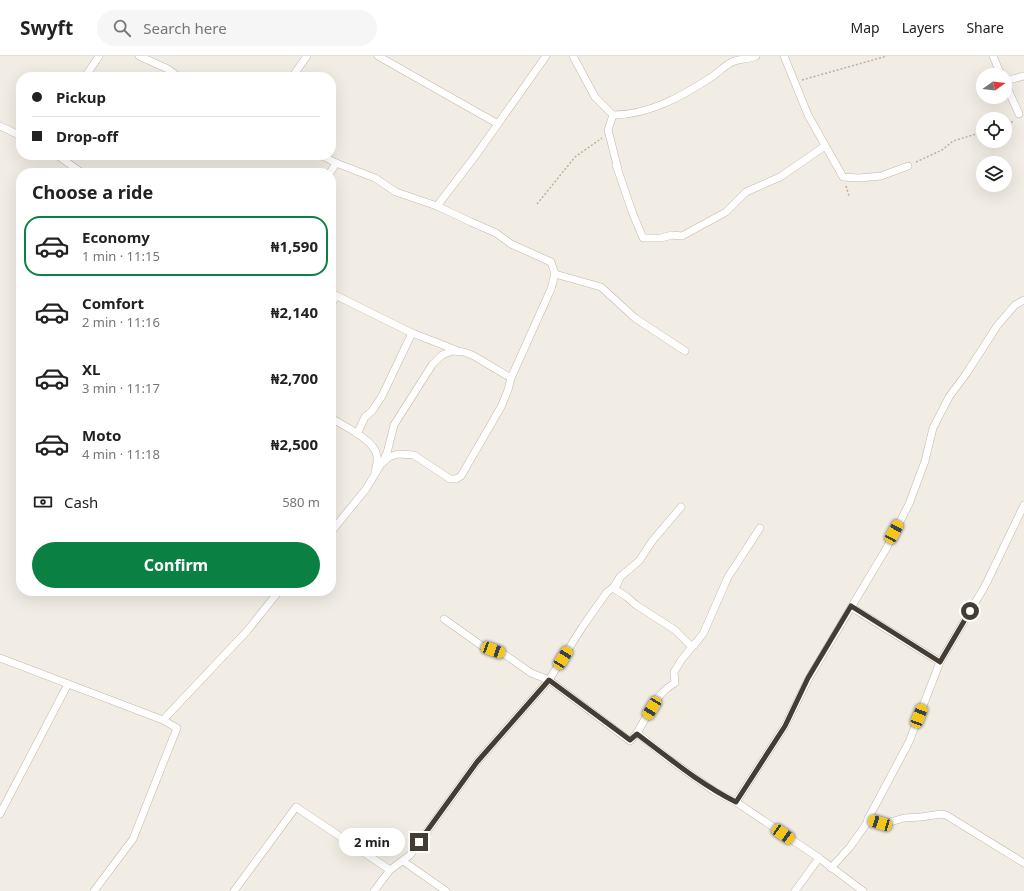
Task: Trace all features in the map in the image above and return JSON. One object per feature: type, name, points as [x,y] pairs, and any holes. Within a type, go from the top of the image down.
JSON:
[{"type":"street","points":[[88,72],[99,56]]},
{"type":"street","points":[[139,56],[172,72]]},
{"type":"street","points":[[296,72],[307,56]]},
{"type":"street","points":[[378,56],[498,124]]},
{"type":"street","points":[[437,206],[546,56]]},
{"type":"street","points":[[573,56],[595,97],[613,115],[627,115],[659,106],[709,79],[729,64],[740,59],[752,58],[756,56]]},
{"type":"street","points":[[784,56],[796,82],[808,115],[843,176],[859,178],[881,176],[910,165]]},
{"type":"street","points":[[993,56],[998,68]]},
{"type":"street","points":[[1012,80],[1024,76]]},
{"type":"street","points":[[1012,98],[1019,114]]},
{"type":"street","points":[[613,115],[608,134],[619,174]]},
{"type":"street","points":[[0,126],[16,134]]},
{"type":"street","points":[[616,165],[643,238],[661,238],[672,235],[682,236],[726,212],[746,192],[780,177],[825,146]]},
{"type":"street","points":[[64,160],[75,168]]},
{"type":"street","points":[[330,160],[375,178],[396,192],[437,206],[496,233],[511,244],[551,262],[555,274],[551,289],[511,378],[501,407],[461,476],[456,479],[450,479],[414,454],[398,454],[389,457],[374,475],[366,489],[336,526]]},
{"type":"street","points":[[333,168],[336,163]]},
{"type":"street","points":[[555,274],[601,287],[635,318],[685,351]]},
{"type":"street","points":[[336,294],[412,332],[474,356],[511,378]]},
{"type":"street","points":[[736,802],[785,726],[808,678],[886,549],[909,504],[925,461],[933,428],[949,397],[966,374],[996,326],[1015,305],[1024,300]]},
{"type":"street","points":[[357,434],[365,417],[372,412],[382,396],[412,332]]},
{"type":"street","points":[[382,464],[387,453],[394,425],[432,365],[442,355],[452,351],[461,352]]},
{"type":"street","points":[[336,421],[357,434],[372,446],[377,456],[374,475]]},
{"type":"street","points":[[831,868],[850,847],[867,823],[909,742],[940,662],[985,586],[1024,505]]},
{"type":"street","points":[[681,507],[653,540],[639,561],[620,577],[613,588],[675,630],[690,645],[694,646]]},
{"type":"street","points":[[444,619],[482,646],[504,654],[531,673],[549,680],[630,740],[637,734],[660,694],[666,688],[675,683],[674,672],[682,659],[703,634],[728,577],[760,528]]},
{"type":"street","points":[[374,891],[390,870],[410,855],[477,762],[549,680],[583,626],[607,592],[617,585],[620,577]]},
{"type":"street","points":[[163,720],[247,631],[275,596]]},
{"type":"street","points":[[851,606],[940,662]]},
{"type":"street","points":[[0,658],[163,720],[177,728],[133,839],[94,891]]},
{"type":"street","points":[[0,814],[68,684]]},
{"type":"street","points":[[637,734],[714,791],[736,802],[863,891]]},
{"type":"street","points":[[234,891],[248,870],[296,807],[390,870]]},
{"type":"street","points":[[868,820],[887,823],[904,818],[921,818],[941,814],[946,815],[1024,863]]},
{"type":"street","points":[[795,891],[818,858]]},
{"type":"street","points":[[403,861],[446,891]]},
{"type":"path","points":[[796,82],[887,56]]},
{"type":"path","points":[[1012,121],[1019,114]]},
{"type":"path","points":[[537,204],[575,157],[608,134]]},
{"type":"path","points":[[910,165],[942,150],[953,141],[976,134]]},
{"type":"route","points":[[419,842],[477,762],[521,714],[549,680],[630,740],[637,734],[714,791],[736,802],[785,726],[808,678],[851,606],[940,662],[970,611]]}]
